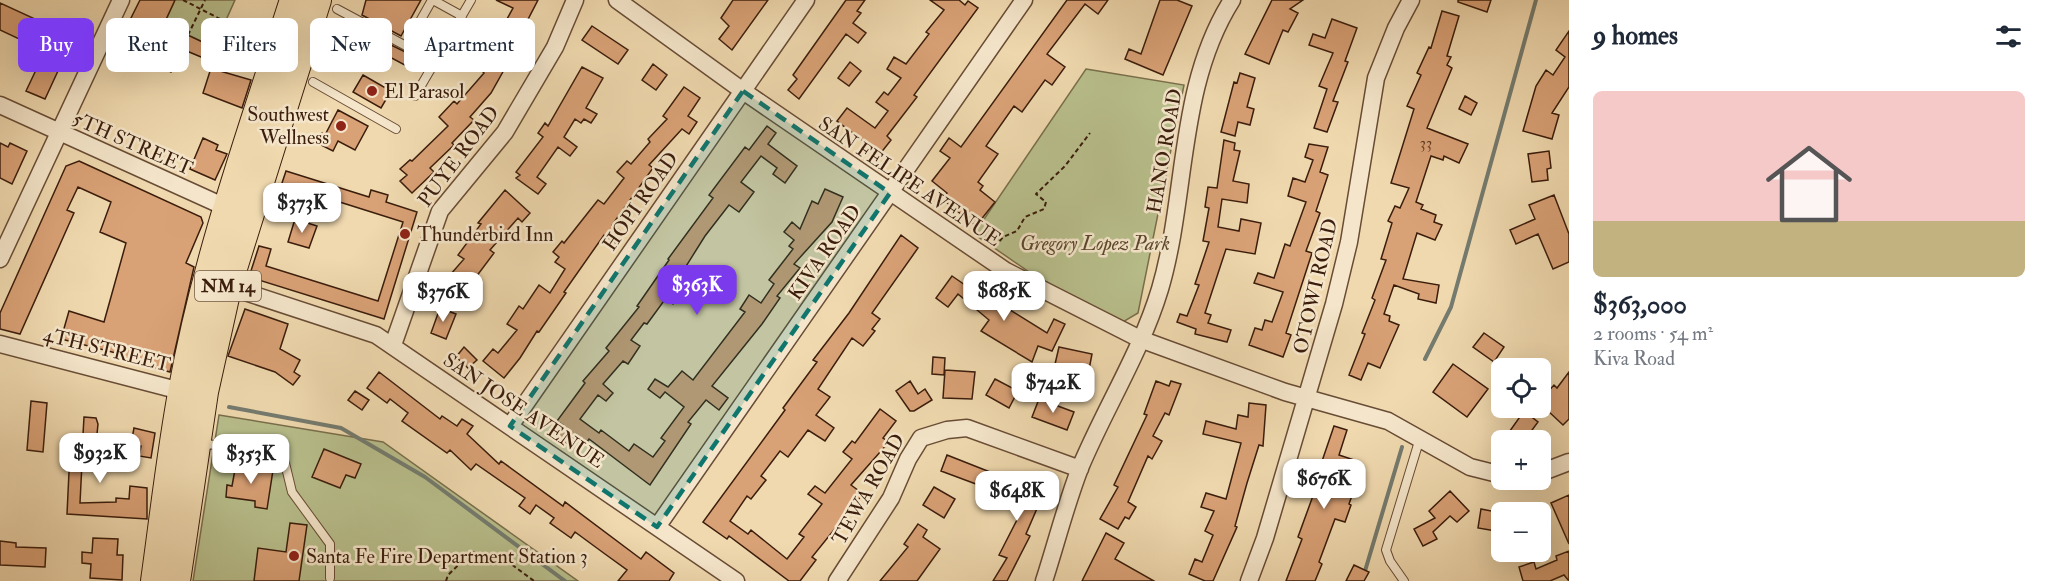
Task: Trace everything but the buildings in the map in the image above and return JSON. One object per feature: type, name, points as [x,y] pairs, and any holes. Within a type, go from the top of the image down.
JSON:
[{"type":"main road","name":"NM 14","points":[[154,581],[185,446],[194,390],[218,280],[238,212],[303,19],[327,5]]},
{"type":"main road","name":"NM 14","points":[[177,581],[185,446]]},
{"type":"street","points":[[0,259],[4,238],[59,133],[121,0]]},
{"type":"street","name":"PUYE ROAD","points":[[393,345],[440,211],[505,132],[555,47],[575,0]]},
{"type":"street","name":"SAN FELIPE AVENUE","points":[[617,0],[743,91],[1006,272],[1140,339],[1307,398],[1388,421],[1470,467],[1491,472]]},
{"type":"street","name":"HOPI ROAD","points":[[510,426],[806,0]]},
{"type":"street","name":"KIVA ROAD","points":[[657,526],[1023,0]]},
{"type":"street","name":"HANO ROAD","points":[[1044,581],[1080,469],[1140,339],[1164,275],[1199,72],[1220,18],[1232,0]]},
{"type":"street","name":"OTOWI ROAD","points":[[1249,581],[1265,538],[1307,398],[1349,242],[1376,78],[1396,28],[1411,0]]},
{"type":"street","name":"5TH STREET","points":[[0,105],[238,212]]},
{"type":"street","name":"SAN JOSE AVENUE","points":[[218,280],[242,291],[376,335],[736,581]]},
{"type":"street","name":"4TH STREET","points":[[0,344],[169,388],[194,390]]},
{"type":"street","name":"TEWA ROAD","points":[[837,581],[891,498],[908,459],[921,438],[947,430],[967,428],[1080,469]]},
{"type":"street","points":[[1551,469],[1569,462]]},
{"type":"lane","points":[[327,5],[406,46],[432,0],[462,16]]},
{"type":"lane","points":[[415,96],[471,0]]},
{"type":"lane","points":[[313,82],[396,129]]},
{"type":"lane","points":[[1404,581],[1390,561],[1386,550],[1420,438]]},
{"type":"lane","points":[[185,446],[272,448],[284,459],[292,492],[330,544],[330,578]]},
{"type":"path","points":[[183,0],[220,18]]},
{"type":"path","points":[[189,33],[206,0]]},
{"type":"path","points":[[992,252],[1003,237],[1017,231],[1025,217],[1044,209],[1046,202],[1036,194],[1065,166],[1090,133]]},
{"type":"path","points":[[446,581],[448,575],[472,552],[503,558],[534,581]]},
{"type":"highlighted area","points":[[743,91],[890,193],[657,527],[510,426]]},
{"type":"green space","points":[[175,0],[235,0],[227,18],[201,18],[201,41],[189,36],[189,18],[167,18]]},
{"type":"green space","name":"Gregory Lopez Park","points":[[1086,69],[1184,85],[1138,313],[1123,322],[1035,276],[974,234]]},
{"type":"green space","points":[[219,415],[383,442],[578,581],[193,581]]},
{"type":"waterway","points":[[1425,359],[1451,307],[1536,0]]},
{"type":"waterway","points":[[229,407],[341,428],[425,477],[565,581]]},
{"type":"waterway","points":[[1365,571],[1402,447]]},
{"type":"place","name":"El Parasol","points":[[372,91]]},
{"type":"place","name":"Southwest Wellness","points":[[341,126]]},
{"type":"place","name":"Thunderbird Inn","points":[[405,234]]},
{"type":"place","name":"Santa Fe Fire Department Station 3","points":[[294,556]]}]
